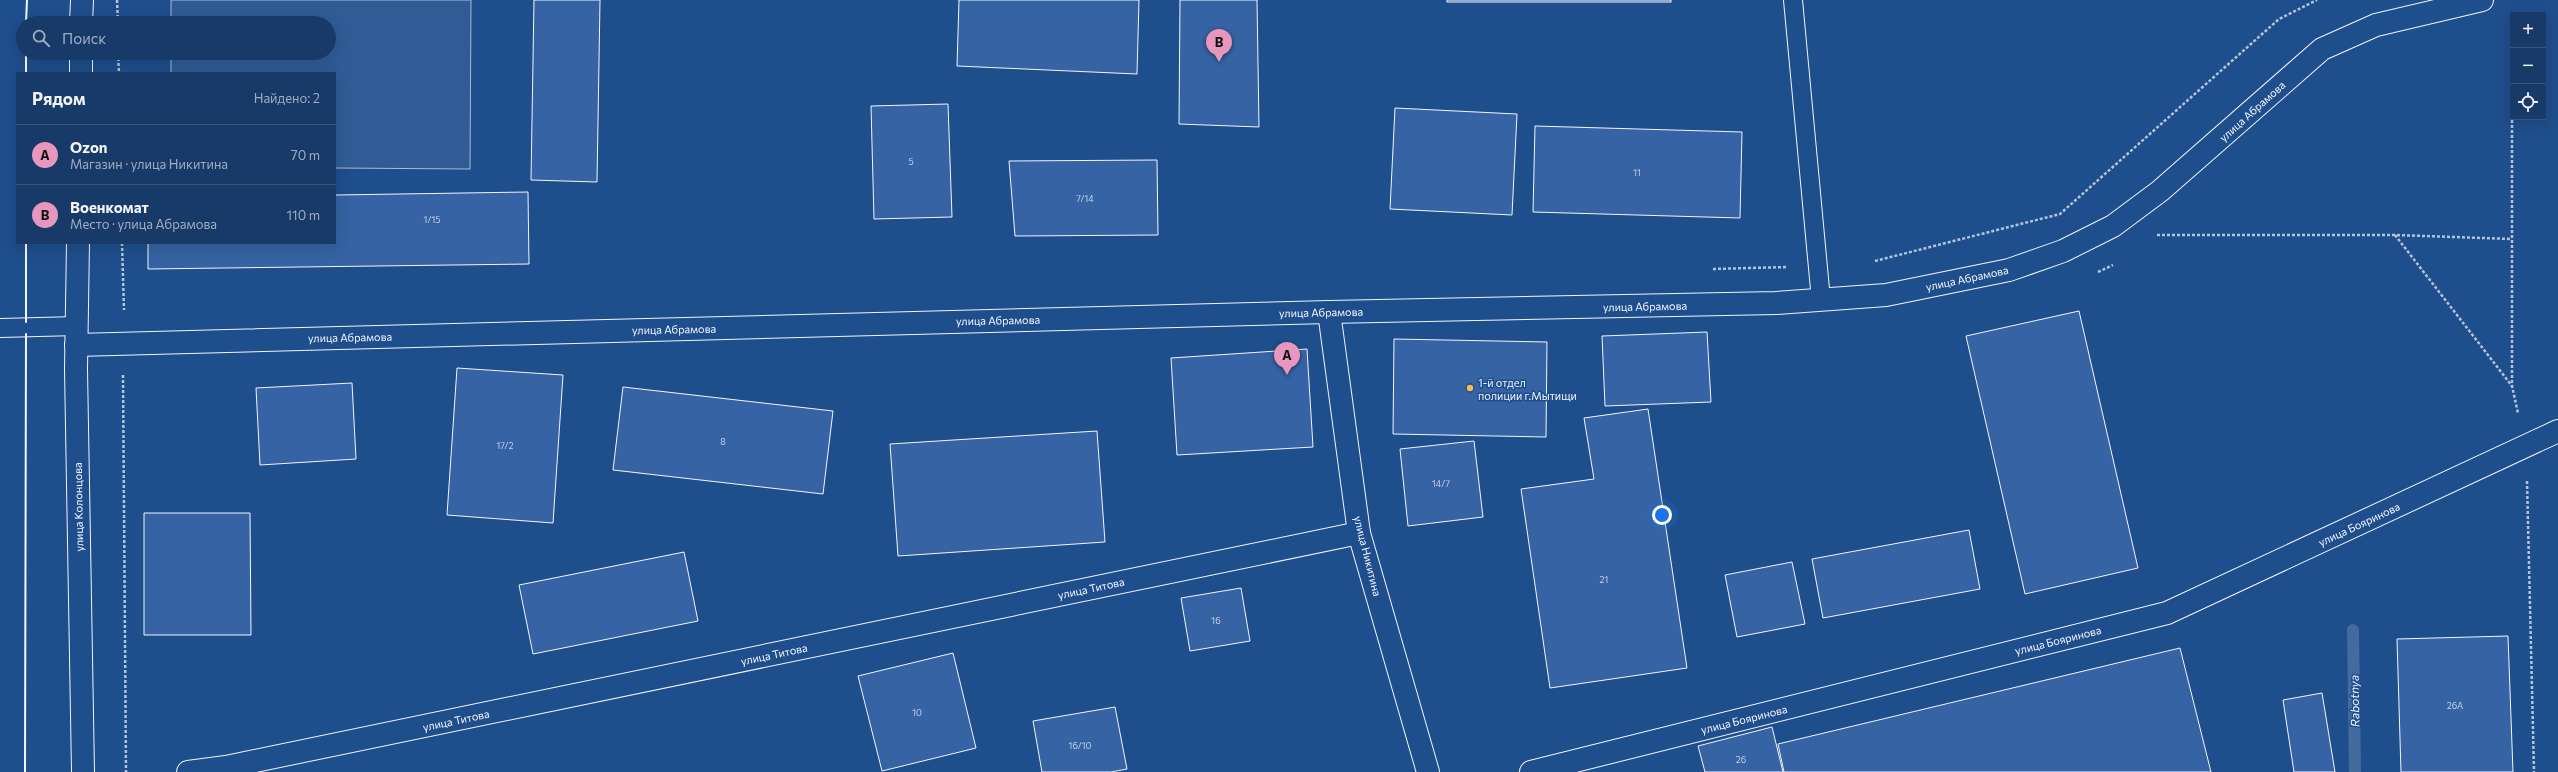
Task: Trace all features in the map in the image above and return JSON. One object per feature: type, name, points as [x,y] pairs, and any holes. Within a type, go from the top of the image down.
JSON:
[{"type":"street","points":[[81,16],[82,0]]},
{"type":"street","name":"улица Абрамова","points":[[77,335],[1776,303],[1894,294],[2009,270],[2063,251],[2113,226],[2160,191],[2322,49],[2376,25],[2482,0]]},
{"type":"street","points":[[80,72],[81,60]]},
{"type":"street","name":"улица Колонцова","points":[[78,244],[77,335],[82,772]]},
{"type":"street","name":"улица Никитина","points":[[1329,312],[1359,533],[1428,772]]},
{"type":"street","name":"улица Бояринова","points":[[1531,772],[2167,613],[2558,431]]},
{"type":"street","name":"улица Титова","points":[[188,772],[226,768],[1359,533]]},
{"type":"lane","points":[[1793,0],[1821,300]]},
{"type":"lane","points":[[0,328],[77,335]]},
{"type":"path","points":[[117,0],[118,16]]},
{"type":"path","points":[[1868,263],[2060,214],[2279,19],[2317,0]]},
{"type":"path","points":[[118,60],[119,72]]},
{"type":"path","points":[[2395,235],[2512,386],[2512,84]]},
{"type":"path","points":[[2155,235],[2395,235],[2512,240]]},
{"type":"path","points":[[122,244],[124,313]]},
{"type":"path","points":[[1706,270],[1818,266]]},
{"type":"path","points":[[123,368],[126,772]]},
{"type":"path","points":[[2526,446],[2534,772]]},
{"type":"shaded area","points":[[171,0],[471,0],[470,169],[336,168],[336,72],[171,72],[171,60],[336,60],[336,16],[171,16]]},
{"type":"building","points":[[534,0],[600,0],[597,182],[531,180]]},
{"type":"building","points":[[959,0],[1139,0],[1137,74],[957,66]]},
{"type":"building","points":[[1180,0],[1257,0],[1259,127],[1179,124]]},
{"type":"building","points":[[1447,0],[1671,0],[1671,2],[1447,2]]},
{"type":"building","points":[[948,104],[952,217],[874,219],[871,106]]},
{"type":"building","points":[[1395,108],[1517,114],[1512,215],[1390,209]]},
{"type":"building","points":[[1535,126],[1742,132],[1740,218],[1533,212]]},
{"type":"building","points":[[1157,160],[1158,235],[1015,236],[1009,161]]},
{"type":"building","points":[[528,192],[529,264],[148,269],[148,244],[336,244],[336,195]]},
{"type":"building","points":[[2079,311],[2138,568],[2025,594],[1966,336]]},
{"type":"building","points":[[1707,332],[1711,402],[1605,406],[1602,336]]},
{"type":"building","name":"1-й отдел полиции г.Мытищи","points":[[1394,339],[1547,342],[1546,437],[1393,434]]},
{"type":"building","points":[[1307,349],[1313,447],[1177,455],[1171,358]]},
{"type":"building","points":[[457,368],[563,375],[553,523],[447,515]]},
{"type":"building","points":[[352,383],[356,459],[260,465],[256,388]]},
{"type":"building","points":[[623,387],[833,411],[823,494],[613,470]]},
{"type":"building","points":[[1648,409],[1687,668],[1550,688],[1521,489],[1594,479],[1584,418]]},
{"type":"building","points":[[1097,431],[1105,542],[898,556],[890,444]]},
{"type":"building","points":[[1474,441],[1483,517],[1408,526],[1400,449]]},
{"type":"building","points":[[144,513],[250,513],[251,635],[144,635]]},
{"type":"building","points":[[1969,530],[1980,589],[1823,618],[1812,559]]},
{"type":"building","points":[[684,552],[698,621],[533,654],[519,585]]},
{"type":"building","points":[[1792,562],[1805,624],[1737,637],[1725,575]]},
{"type":"building","points":[[1241,588],[1250,641],[1190,651],[1181,598]]},
{"type":"building","points":[[2508,636],[2513,772],[2401,772],[2397,639]]},
{"type":"building","points":[[2180,648],[2211,772],[1784,772],[1778,744]]},
{"type":"building","points":[[953,653],[976,748],[882,771],[858,676]]},
{"type":"building","points":[[2322,693],[2335,772],[2294,772],[2283,700]]},
{"type":"building","points":[[1115,707],[1127,769],[1111,772],[1042,772],[1033,721]]},
{"type":"building","points":[[1772,727],[1783,772],[1705,772],[1698,746]]},
{"type":"waterway","name":"Rabotnya","points":[[2353,630],[2355,772]]},
{"type":"wall","points":[[26,16],[27,0]]},
{"type":"wall","points":[[26,60],[26,72]]},
{"type":"wall","points":[[26,244],[26,322]]},
{"type":"wall","points":[[25,772],[26,334]]},
{"type":"place","name":"Военкомат","points":[[1219,62]]},
{"type":"place","name":"Ozon","points":[[1287,375]]},
{"type":"place","name":"1-й отдел полиции г.Мытищи","points":[[1470,388]]}]
